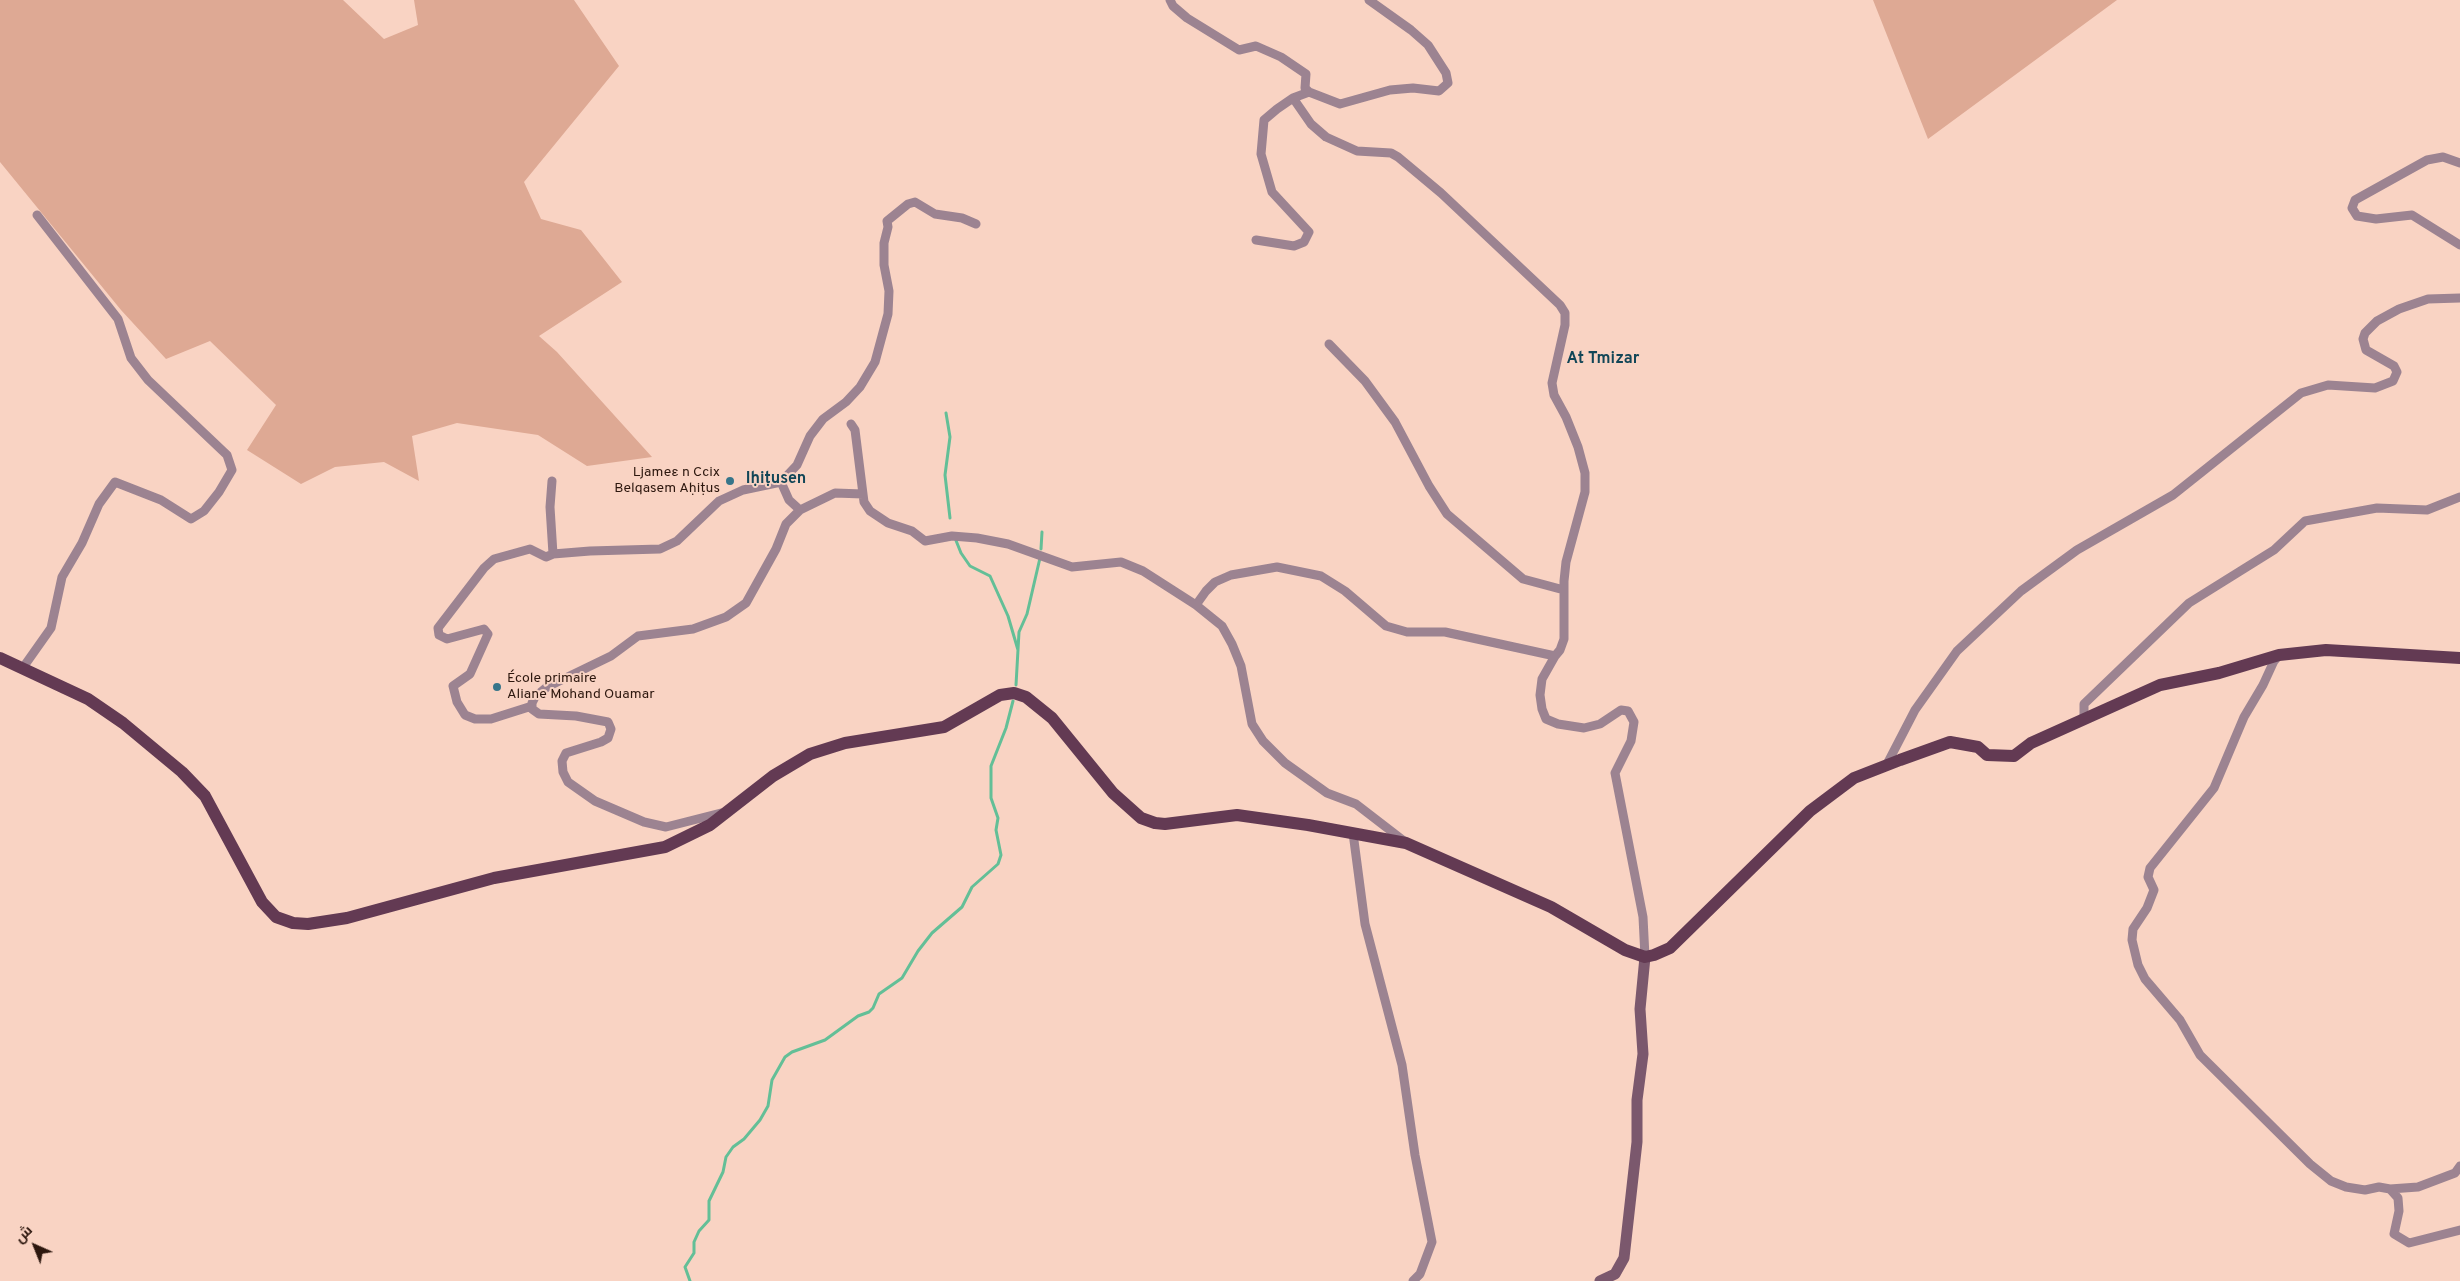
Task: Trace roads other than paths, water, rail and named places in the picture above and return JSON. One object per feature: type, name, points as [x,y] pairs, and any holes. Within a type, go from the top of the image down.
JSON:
[{"type":"main road","points":[[0,658],[88,699],[123,723],[182,772],[205,796],[262,902],[276,917],[293,924],[308,924],[346,918],[494,878],[665,847],[710,825],[773,776],[810,754],[845,742],[944,727],[1000,696],[1014,693],[1026,697],[1052,718],[1113,793],[1141,818],[1154,824],[1236,815],[1406,843],[1551,907],[1625,950],[1645,957],[1670,948],[1810,811],[1854,778],[1950,742],[1978,747],[1987,755],[2014,756],[2031,743],[2084,717],[2104,711],[2160,685],[2219,672],[2279,655],[2326,650],[2460,658]]},
{"type":"street","points":[[1170,0],[1173,6],[1186,18],[1239,50],[1256,46],[1281,57],[1306,74],[1305,88],[1309,92],[1340,104],[1390,90],[1413,88],[1438,90],[1448,83],[1446,73],[1428,46],[1411,30],[1369,0]]},
{"type":"street","points":[[1256,240],[1294,246],[1304,242],[1309,232],[1272,192],[1261,154],[1264,120],[1293,98],[1309,92]]},
{"type":"street","points":[[1293,98],[1311,124],[1326,137],[1357,151],[1391,153],[1398,157],[1455,206],[1560,305],[1565,313],[1565,325],[1552,383],[1554,395],[1566,417],[1578,447],[1585,473],[1580,515],[1566,562],[1564,639],[1560,650],[1554,656],[1542,679],[1540,695],[1546,719],[1558,724],[1584,728],[1600,724],[1621,710],[1628,711],[1634,722],[1631,741],[1615,773],[1643,917],[1645,957],[1640,1009],[1643,1054],[1637,1100],[1637,1142],[1624,1258],[1615,1274],[1600,1281]]},
{"type":"street","points":[[2460,163],[2443,157],[2427,160],[2355,200],[2352,208],[2357,216],[2366,218],[2412,215],[2460,245]]},
{"type":"street","points":[[532,706],[491,719],[475,719],[465,715],[457,702],[453,686],[470,674],[488,634],[484,629],[447,639],[439,635],[438,628],[484,568],[494,559],[530,549],[546,557],[553,554],[660,549],[678,541],[720,501],[743,490],[781,482],[798,465],[810,436],[823,419],[846,402],[860,387],[876,362],[888,314],[889,291],[884,265],[884,243],[888,227],[886,221],[908,204],[915,202],[936,214],[962,218],[976,224]]},
{"type":"street","points":[[22,669],[51,628],[62,577],[82,543],[99,504],[115,482],[161,500],[191,519],[204,511],[219,492],[232,470],[227,455],[148,380],[131,358],[118,319],[37,215]]},
{"type":"street","points":[[1886,766],[1915,710],[1957,651],[2021,591],[2077,550],[2173,495],[2301,393],[2328,385],[2375,388],[2393,381],[2397,372],[2394,366],[2366,350],[2363,339],[2365,333],[2377,321],[2399,308],[2428,300],[2460,298]]},
{"type":"street","points":[[1329,344],[1365,381],[1395,422],[1429,486],[1447,514],[1523,579],[1564,590]]},
{"type":"street","points":[[851,424],[855,430],[864,502],[870,511],[883,520],[912,531],[925,540],[952,536],[983,539],[1008,544],[1072,567],[1121,562],[1143,571],[1196,605],[1222,626],[1232,644],[1241,666],[1252,724],[1263,741],[1285,763],[1328,793],[1356,804],[1406,843]]},
{"type":"street","points":[[552,481],[550,507],[553,554]]},
{"type":"street","points":[[781,482],[790,500],[800,510]]},
{"type":"street","points":[[733,809],[666,827],[644,822],[595,801],[568,782],[563,772],[562,761],[566,753],[608,738],[611,729],[608,722],[576,716],[539,714],[532,709],[535,697],[547,687],[611,656],[638,636],[693,629],[726,617],[746,603],[776,549],[786,524],[800,510],[836,493],[863,494]]},
{"type":"street","points":[[2084,717],[2084,704],[2189,603],[2274,550],[2305,521],[2377,508],[2427,510],[2460,497]]},
{"type":"street","points":[[1196,605],[1206,591],[1216,582],[1231,575],[1277,567],[1322,576],[1345,592],[1386,626],[1407,632],[1446,632],[1554,656]]},
{"type":"street","points":[[2279,655],[2244,717],[2214,788],[2150,868],[2148,877],[2154,890],[2147,908],[2133,929],[2135,955],[2145,978],[2180,1020],[2200,1055],[2310,1164],[2331,1181],[2346,1187],[2365,1190],[2379,1187],[2390,1189],[2418,1187],[2455,1172],[2460,1166]]},
{"type":"street","points":[[1353,833],[1364,924],[1402,1065],[1415,1155],[1432,1242],[1420,1274],[1412,1281]]},
{"type":"street","points":[[2390,1189],[2398,1198],[2399,1211],[2394,1234],[2409,1243],[2460,1230]]},
{"type":"waterway","points":[[946,413],[950,437],[945,475],[950,518]]},
{"type":"waterway","points":[[1041,549],[1042,532]]},
{"type":"waterway","points":[[955,538],[961,553],[970,566],[990,576],[1008,616],[1018,650]]},
{"type":"waterway","points":[[1016,685],[1019,632],[1027,614],[1040,558]]},
{"type":"waterway","points":[[690,1281],[685,1267],[694,1253],[694,1242],[699,1231],[709,1220],[709,1201],[723,1172],[726,1157],[733,1147],[744,1139],[760,1120],[768,1106],[772,1080],[785,1057],[792,1052],[825,1040],[858,1016],[869,1012],[873,1008],[879,994],[902,978],[918,951],[932,933],[962,907],[972,887],[998,864],[1001,855],[996,830],[998,818],[991,798],[991,766],[1006,728],[1013,701]]},
{"type":"place","name":"Ljameɛ n Ccix Belqasem Aḥiṭus","points":[[730,481]]},
{"type":"place","name":"École primaire Aliane Mohand Ouamar","points":[[497,687]]},
{"type":"district","name":"At Tmizar","points":[[1603,360]]},
{"type":"district","name":"Iḥiṭusen","points":[[776,480]]}]
